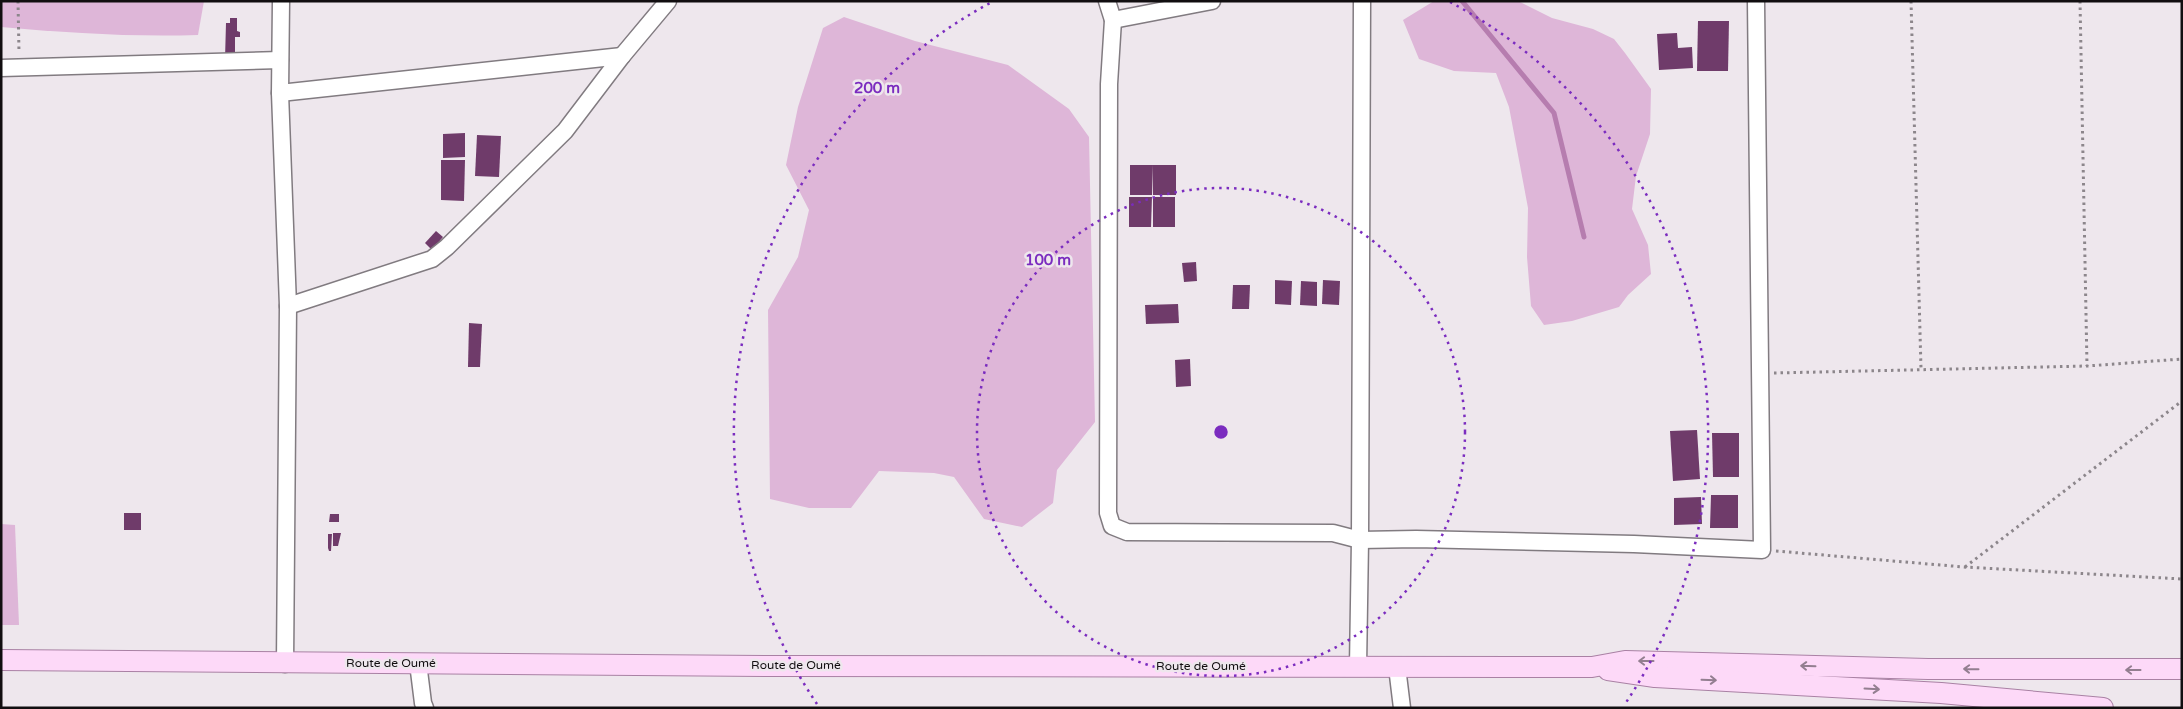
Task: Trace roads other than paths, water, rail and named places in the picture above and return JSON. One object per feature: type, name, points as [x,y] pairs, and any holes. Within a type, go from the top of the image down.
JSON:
[{"type":"main road","name":"Route de Oumé","points":[[1,660],[286,664],[1592,667]]},
{"type":"main road","points":[[1592,667],[1625,661],[1641,661],[1928,669],[2182,669]]},
{"type":"main road","points":[[1592,667],[1625,674],[1655,677],[1942,693],[2103,708]]},
{"type":"street","points":[[281,1],[280,93],[288,306],[286,664]]},
{"type":"street","points":[[288,306],[432,259],[447,247],[566,131],[622,56],[668,1]]},
{"type":"street","points":[[1107,1],[1113,20],[1109,84],[1108,503],[1108,513],[1112,526],[1127,532],[1333,533],[1360,540],[1416,539],[1604,543],[1762,550],[1756,1]]},
{"type":"street","points":[[1113,20],[1212,1]]},
{"type":"street","points":[[1358,667],[1362,1]]},
{"type":"street","points":[[280,93],[622,56]]},
{"type":"street","points":[[1,68],[280,60]]},
{"type":"street","points":[[418,663],[425,708]]},
{"type":"street","points":[[1396,667],[1402,708]]},
{"type":"waterway","points":[[1462,1],[1554,113],[1584,237]]}]
